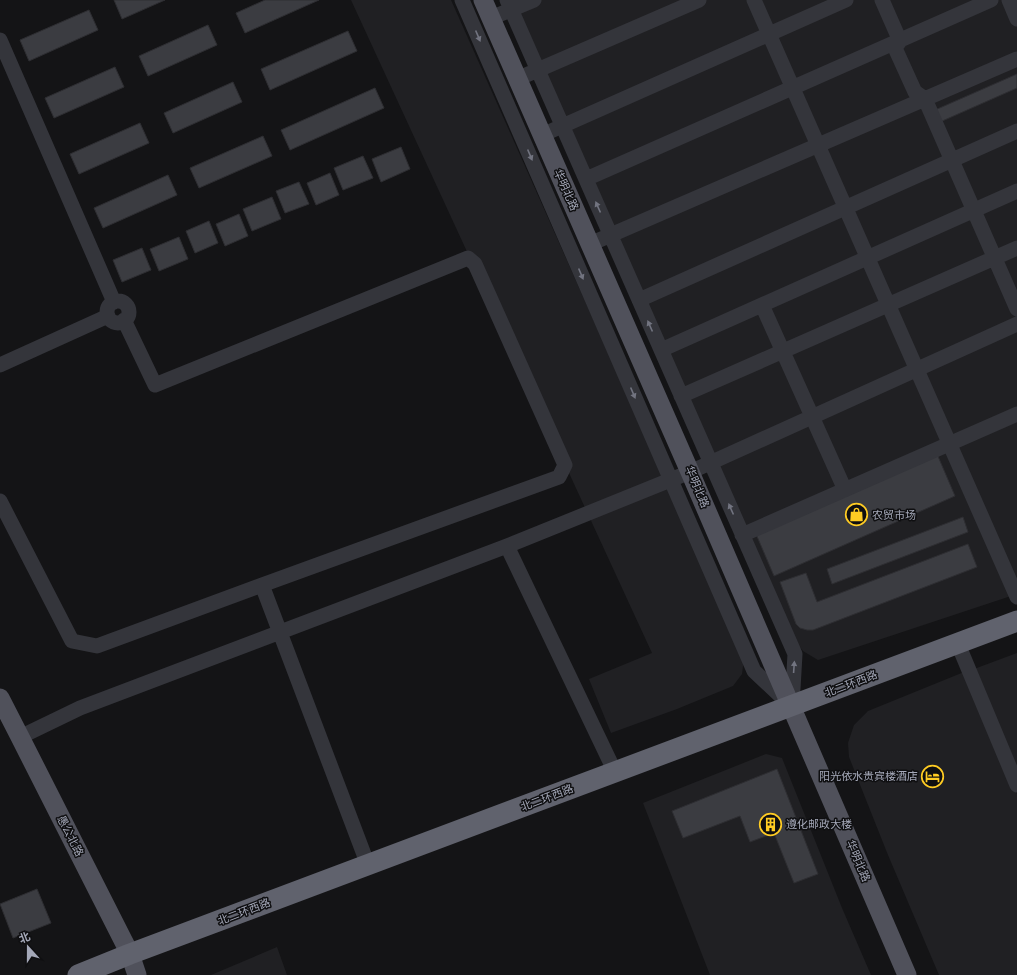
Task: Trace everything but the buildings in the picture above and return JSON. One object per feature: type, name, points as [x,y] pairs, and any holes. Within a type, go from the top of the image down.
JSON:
[{"type":"highway","name":"北二环西路","points":[[78,975],[130,954],[1017,621]]},
{"type":"main road","name":"华明北路","points":[[483,0],[792,706],[907,975]]},
{"type":"main road","name":"愚公北路","points":[[0,698],[130,954],[137,975]]},
{"type":"street","points":[[462,0],[754,671],[792,706]]},
{"type":"street","points":[[491,18],[509,5],[534,0]]},
{"type":"street","points":[[518,79],[699,0]]},
{"type":"street","points":[[754,0],[1017,597]]},
{"type":"street","points":[[542,134],[846,0]]},
{"type":"street","points":[[882,0],[900,40]]},
{"type":"street","points":[[586,179],[991,0]]},
{"type":"street","points":[[1009,0],[1017,19]]},
{"type":"street","points":[[509,5],[795,654],[792,706]]},
{"type":"street","points":[[0,40],[114,302]]},
{"type":"street","points":[[900,40],[895,48],[915,92],[925,99],[1017,309]]},
{"type":"street","points":[[590,244],[1017,59]]},
{"type":"street","points":[[639,300],[1017,131]]},
{"type":"street","points":[[661,350],[1017,191]]},
{"type":"street","points":[[681,396],[1017,248]]},
{"type":"street","points":[[0,501],[72,641],[97,646],[559,477],[565,465],[475,264],[468,258],[156,385],[124,320]]},
{"type":"street","points":[[118,301],[124,303],[128,308],[128,315],[122,322],[112,321],[108,316],[107,309],[114,302],[118,301]]},
{"type":"street","points":[[762,305],[845,490]]},
{"type":"street","points":[[0,365],[108,316]]},
{"type":"street","points":[[20,737],[80,708],[507,546],[671,480],[1017,324]]},
{"type":"street","points":[[742,535],[1017,414]]},
{"type":"street","points":[[507,546],[615,772]]},
{"type":"street","points":[[262,585],[368,865]]},
{"type":"street","points":[[958,644],[1017,785]]},
{"type":"shaded area","points":[[351,0],[451,0],[744,658],[742,674],[733,686],[677,709],[611,733],[589,679],[652,653]]},
{"type":"shaded area","points":[[509,0],[1017,0],[1017,594],[818,660],[803,651],[788,632]]},
{"type":"shaded area","points":[[1017,653],[1017,769],[974,669]]},
{"type":"shaded area","points":[[964,672],[1017,794],[1017,975],[939,975],[888,855],[849,757],[848,743],[854,725],[868,711]]},
{"type":"shaded area","points":[[766,754],[782,758],[842,908],[871,975],[710,975],[643,803]]},
{"type":"shaded area","points":[[277,947],[287,975],[211,975]]},
{"type":"place","name":"农贸市场","points":[[856,515]]},
{"type":"place","name":"阳光依水贵宾楼酒店","points":[[933,776]]},
{"type":"place","name":"遵化邮政大楼","points":[[771,824]]}]
